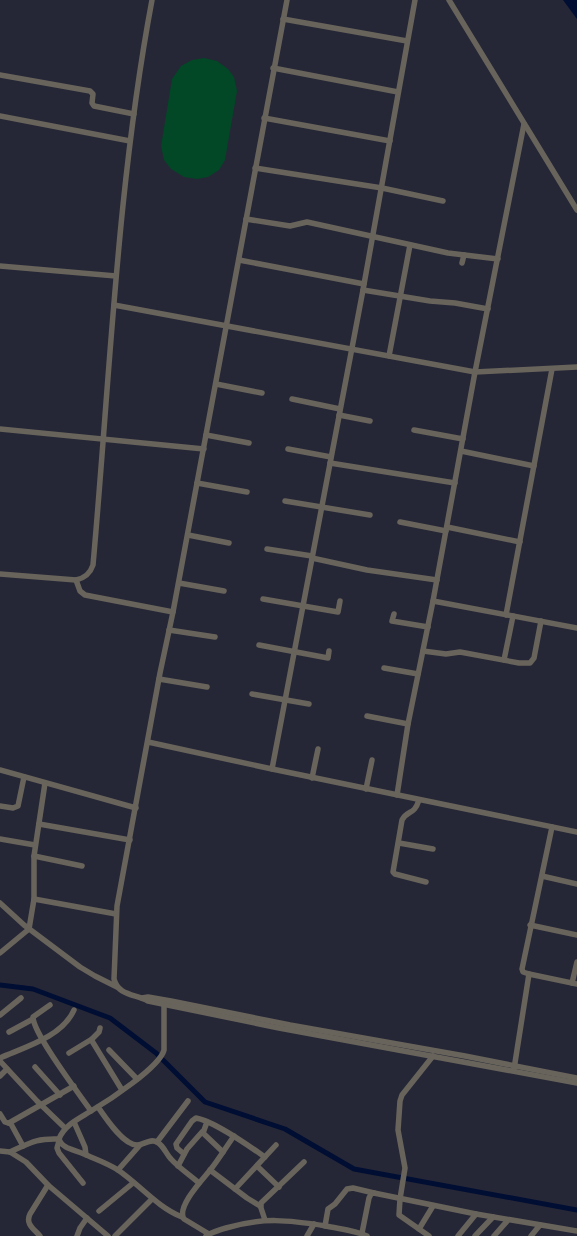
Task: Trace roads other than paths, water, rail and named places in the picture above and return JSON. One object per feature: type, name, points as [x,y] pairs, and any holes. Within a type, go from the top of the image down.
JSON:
[{"type":"street","points":[[0,574],[76,580],[87,576],[93,565],[116,276],[130,141],[152,0]]},
{"type":"street","points":[[117,988],[114,979],[116,914],[159,679],[198,483],[273,68],[287,0]]},
{"type":"street","points":[[272,769],[382,188],[414,0]]},
{"type":"street","points":[[449,0],[577,210]]},
{"type":"street","points":[[283,19],[407,42]]},
{"type":"street","points":[[273,68],[398,92]]},
{"type":"street","points":[[0,75],[90,91],[93,94],[92,103],[94,106],[134,114]]},
{"type":"street","points":[[0,116],[130,141]]},
{"type":"street","points":[[264,118],[390,141]]},
{"type":"street","points":[[397,795],[408,724],[434,601],[475,372],[524,124]]},
{"type":"street","points":[[255,168],[382,188],[443,201]]},
{"type":"street","points":[[246,219],[290,226],[307,222],[410,245],[464,255],[498,259]]},
{"type":"street","points":[[389,356],[410,245]]},
{"type":"street","points":[[462,263],[464,255]]},
{"type":"street","points":[[239,260],[400,296],[488,309]]},
{"type":"street","points":[[0,266],[116,276]]},
{"type":"street","points":[[114,305],[475,372],[577,367]]},
{"type":"street","points":[[506,615],[552,368]]},
{"type":"street","points":[[216,384],[262,393]]},
{"type":"street","points":[[292,399],[340,409]]},
{"type":"street","points":[[339,415],[370,421]]},
{"type":"street","points":[[0,430],[204,449]]},
{"type":"street","points":[[414,430],[463,439]]},
{"type":"street","points":[[206,436],[249,443]]},
{"type":"street","points":[[288,450],[331,460],[455,483]]},
{"type":"street","points":[[461,451],[534,466]]},
{"type":"street","points":[[198,483],[247,492]]},
{"type":"street","points":[[285,501],[370,515]]},
{"type":"street","points":[[400,522],[520,542]]},
{"type":"street","points":[[188,535],[229,543]]},
{"type":"street","points":[[267,549],[312,557],[367,570],[437,580]]},
{"type":"street","points":[[76,580],[80,591],[85,595],[173,612]]},
{"type":"street","points":[[179,583],[224,591]]},
{"type":"street","points":[[263,599],[338,612],[340,601]]},
{"type":"street","points":[[434,601],[577,628]]},
{"type":"street","points":[[394,614],[392,620],[428,627]]},
{"type":"street","points":[[504,660],[514,616]]},
{"type":"street","points":[[423,651],[446,654],[460,652],[528,664],[532,661],[541,621]]},
{"type":"street","points":[[169,630],[215,637]]},
{"type":"street","points":[[259,645],[328,658],[329,651]]},
{"type":"street","points":[[384,668],[418,674]]},
{"type":"street","points":[[159,679],[207,687]]},
{"type":"street","points":[[252,694],[309,704]]},
{"type":"street","points":[[367,716],[408,724]]},
{"type":"street","points":[[148,742],[312,778],[577,832]]},
{"type":"street","points":[[312,778],[318,749]]},
{"type":"street","points":[[366,789],[372,760]]},
{"type":"street","points":[[0,770],[136,808]]},
{"type":"street","points":[[0,806],[16,808],[18,806],[24,777]]},
{"type":"street","points":[[0,953],[29,929],[34,899],[35,845],[44,783]]},
{"type":"street","points":[[419,800],[415,810],[403,817],[393,874],[426,882]]},
{"type":"street","points":[[39,824],[130,840]]},
{"type":"street","points":[[552,827],[530,925],[522,969],[523,972],[529,974],[575,984],[577,962]]},
{"type":"street","points":[[0,839],[35,845]]},
{"type":"street","points":[[399,843],[433,849]]},
{"type":"street","points":[[34,856],[82,866]]},
{"type":"street","points":[[542,876],[577,884]]},
{"type":"street","points":[[34,899],[116,914]]},
{"type":"street","points":[[0,903],[29,929],[89,974],[127,994],[148,1001],[285,1029],[433,1056],[577,1078]]},
{"type":"street","points":[[530,925],[577,935]]},
{"type":"street","points":[[514,1068],[529,974]]},
{"type":"street","points":[[0,1015],[21,998]]},
{"type":"street","points":[[142,998],[156,998],[514,1068],[577,1083]]},
{"type":"street","points":[[83,1183],[59,1154],[57,1148],[59,1140],[65,1128],[122,1090],[162,1057],[164,1050],[164,1004]]},
{"type":"street","points":[[9,1032],[33,1019],[50,1005]]},
{"type":"street","points":[[65,1128],[42,1106],[0,1060],[42,1040],[63,1026],[70,1019],[74,1010]]},
{"type":"street","points":[[33,1019],[42,1040],[91,1111]]},
{"type":"street","points":[[69,1054],[92,1039],[99,1032],[100,1028]]},
{"type":"street","points":[[92,1039],[93,1044],[122,1090]]},
{"type":"street","points":[[109,1050],[136,1079]]},
{"type":"street","points":[[427,1236],[399,1215],[405,1168],[398,1126],[400,1101],[402,1095],[433,1056]]},
{"type":"street","points":[[35,1066],[60,1095]]},
{"type":"street","points":[[0,1076],[7,1069]]},
{"type":"street","points":[[9,1123],[42,1106],[74,1086]]},
{"type":"street","points":[[157,1142],[188,1100]]},
{"type":"street","points":[[98,1107],[123,1138],[133,1144],[140,1145]]},
{"type":"street","points":[[0,1114],[5,1122],[11,1124],[23,1146]]},
{"type":"street","points":[[184,1154],[177,1148],[176,1144],[194,1119],[200,1119],[234,1136],[265,1157]]},
{"type":"street","points":[[74,1122],[85,1147],[86,1155]]},
{"type":"street","points":[[178,1166],[184,1154],[202,1132],[207,1122]]},
{"type":"street","points":[[202,1132],[223,1152]]},
{"type":"street","points":[[182,1217],[182,1213],[190,1196],[234,1136]]},
{"type":"street","points":[[10,1152],[40,1139],[59,1140],[68,1148],[118,1170],[152,1199],[208,1235],[251,1221],[265,1220],[314,1224],[364,1235],[369,1198],[371,1194],[374,1193]]},
{"type":"street","points":[[118,1170],[140,1145],[152,1140],[157,1142],[178,1166],[199,1183]]},
{"type":"street","points":[[235,1189],[276,1145]]},
{"type":"street","points":[[0,1151],[10,1152],[26,1162],[48,1185],[108,1236]]},
{"type":"street","points":[[260,1206],[263,1200],[279,1187],[304,1162]]},
{"type":"street","points":[[257,1166],[279,1187]]},
{"type":"street","points":[[210,1170],[260,1206],[265,1220]]},
{"type":"street","points":[[99,1211],[134,1183]]},
{"type":"street","points":[[40,1236],[30,1226],[28,1219],[48,1185]]},
{"type":"street","points":[[325,1226],[328,1209],[335,1204],[347,1189],[352,1188],[433,1206],[576,1234]]},
{"type":"street","points":[[115,1236],[152,1199]]},
{"type":"street","points":[[419,1229],[433,1206]]},
{"type":"street","points":[[458,1236],[476,1214]]},
{"type":"street","points":[[475,1236],[493,1217]]},
{"type":"street","points":[[77,1236],[80,1228],[87,1218]]},
{"type":"street","points":[[494,1236],[508,1220]]},
{"type":"street","points":[[307,1236],[314,1224]]},
{"type":"street","points":[[531,1236],[540,1226]]},
{"type":"street","points":[[343,1236],[346,1230]]},
{"type":"water","points":[[563,0],[577,0],[577,19]]},
{"type":"waterway","points":[[0,985],[33,989],[110,1018],[156,1053],[205,1102],[285,1129],[354,1169],[577,1210]]}]
